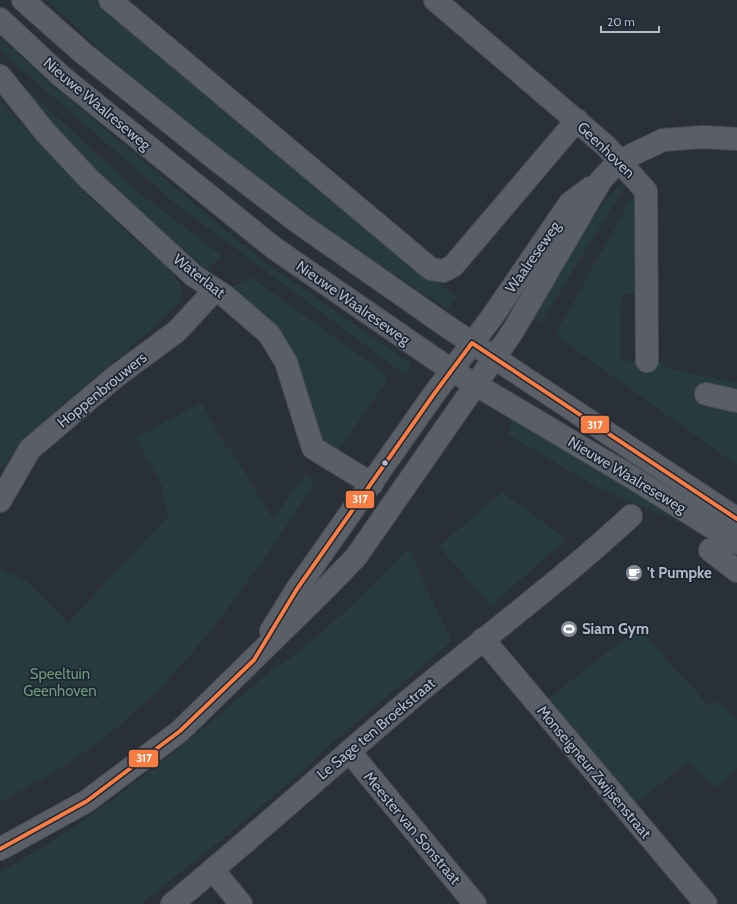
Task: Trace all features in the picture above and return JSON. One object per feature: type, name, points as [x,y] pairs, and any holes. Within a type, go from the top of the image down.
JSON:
[{"type":"street","name":"Nieuwe Waalreseweg","points":[[23,0],[83,53],[280,209],[495,358],[737,519]]},
{"type":"street","points":[[110,0],[431,269],[443,271],[453,266],[576,120]]},
{"type":"street","name":"Geenhoven","points":[[435,0],[606,146],[646,191],[647,361]]},
{"type":"street","name":"Nieuwe Waalreseweg","points":[[0,19],[60,76],[274,248],[451,370],[633,478],[737,543]]},
{"type":"street","name":"Waterlaat","points":[[0,76],[45,132],[88,178],[194,276],[225,296],[269,334],[286,362],[313,448],[372,484]]},
{"type":"street","name":"Waalreseweg","points":[[254,660],[297,589],[570,203],[601,180],[619,161],[663,140],[703,137],[737,139]]},
{"type":"street","name":"Waalreseweg","points":[[254,660],[356,556],[513,331],[601,180]]},
{"type":"street","name":"Hoppenbrouwers","points":[[0,501],[30,449],[115,377],[177,331],[215,290]]},
{"type":"street","points":[[706,394],[737,401]]},
{"type":"street","name":"Le Sage ten Broekstraat","points":[[172,904],[349,751],[483,638],[584,559],[631,516]]},
{"type":"street","points":[[710,550],[737,571]]},
{"type":"street","name":"Monseigneur Zwijsenstraat","points":[[483,638],[706,904]]},
{"type":"street","points":[[0,849],[87,801],[106,787],[180,731],[254,660]]},
{"type":"street","name":"Meester van Sonstraat","points":[[349,751],[475,904]]},
{"type":"street","points":[[213,870],[242,904]]},
{"type":"green space","points":[[46,0],[92,0],[271,150],[432,280],[457,296],[448,310],[308,215],[206,139],[140,85]]},
{"type":"green space","points":[[0,37],[44,78],[264,262],[412,364],[404,374],[176,204],[12,61],[0,49]]},
{"type":"green space","points":[[0,64],[137,191],[222,256],[204,274],[153,234],[0,71]]},
{"type":"green space","points":[[0,100],[52,158],[106,213],[174,274],[181,287],[183,295],[180,302],[151,330],[61,406],[21,443],[2,468],[0,467]]},
{"type":"green space","points":[[633,174],[540,324],[528,317],[605,200]]},
{"type":"green space","points":[[634,193],[637,211],[642,292],[621,295],[620,361],[663,361],[664,367],[737,383],[737,465],[555,335]]},
{"type":"green space","points":[[251,277],[384,373],[387,381],[334,456],[316,443],[302,394],[228,292],[236,285]]},
{"type":"green space","name":"Speeltuin Geenhoven","points":[[201,402],[227,449],[230,448],[273,519],[306,473],[314,484],[263,560],[236,597],[179,668],[113,731],[48,776],[0,802],[0,568],[26,581],[68,623],[169,515],[161,491],[164,489],[136,438]]},
{"type":"green space","points":[[514,415],[737,549],[737,557],[702,532],[598,488],[507,434]]},
{"type":"green space","points":[[502,492],[566,539],[491,606],[439,546]]},
{"type":"green space","points":[[408,548],[452,641],[326,748],[308,767],[141,904],[0,904],[0,872],[71,829],[171,755],[266,675],[297,653],[343,614]]},
{"type":"green space","points":[[638,628],[710,707],[718,700],[737,721],[737,767],[717,789],[689,761],[635,804],[547,700]]},
{"type":"transit line","name":"317","points":[[0,849],[87,801],[180,731],[254,660],[297,589],[434,394],[472,343],[737,519]]},
{"type":"place","name":"'t Pumpke","points":[[634,573]]},
{"type":"place","name":"Siam Gym","points":[[569,629]]}]
